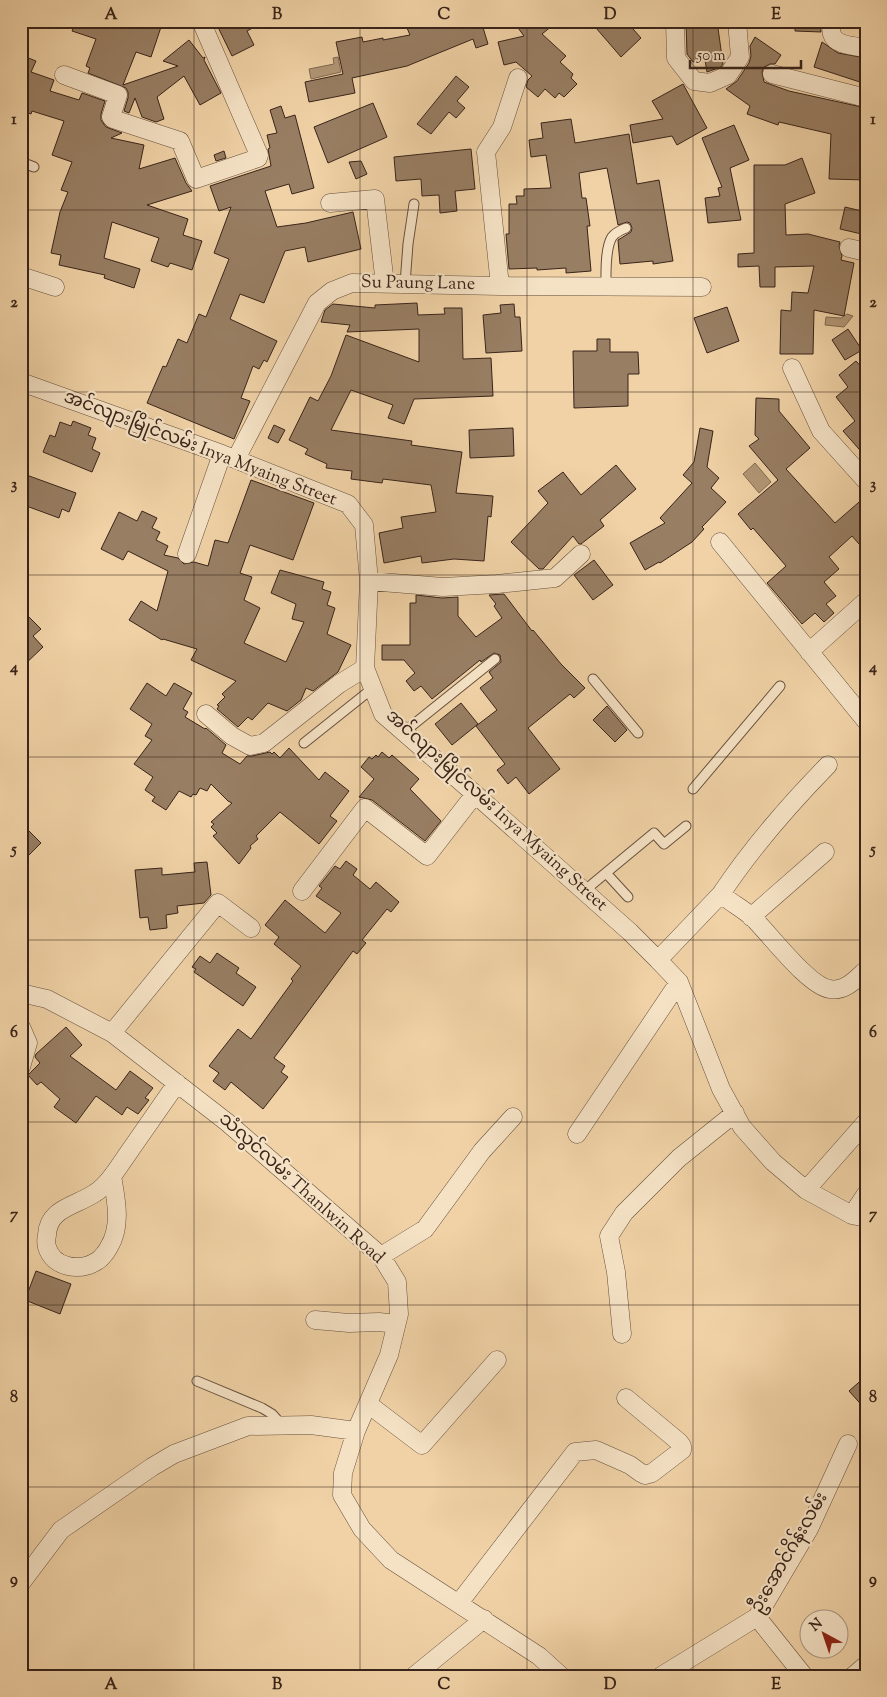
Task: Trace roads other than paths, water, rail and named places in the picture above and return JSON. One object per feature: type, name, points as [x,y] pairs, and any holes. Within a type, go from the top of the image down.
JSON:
[{"type":"street","points":[[64,75],[118,95],[111,117],[113,119],[180,141],[196,180],[258,158],[259,155],[201,21]]},
{"type":"street","points":[[674,21],[676,58],[694,81],[710,83],[728,75],[740,58],[737,21]]},
{"type":"street","points":[[831,21],[832,34],[836,40],[841,43],[866,48]]},
{"type":"street","points":[[772,74],[866,98]]},
{"type":"street","points":[[500,286],[486,152],[502,127],[518,78]]},
{"type":"street","points":[[330,203],[375,199],[385,284]]},
{"type":"street","points":[[21,276],[55,288]]},
{"type":"street","name":"Su Paung Lane","points":[[186,554],[229,457],[317,303],[332,291],[352,283],[702,287]]},
{"type":"street","points":[[792,368],[821,431],[866,481]]},
{"type":"street","name":"အင်လျားမြိုင်လမ်း Inya Myaing Street","points":[[21,382],[229,457],[348,504],[364,525],[369,581],[366,668],[383,714],[584,891],[679,982],[721,1090],[742,1126],[774,1162],[806,1190],[859,1216]]},
{"type":"street","points":[[720,542],[866,721]]},
{"type":"street","points":[[369,581],[443,587],[555,578],[581,554]]},
{"type":"street","points":[[809,652],[866,601]]},
{"type":"street","points":[[206,714],[232,736],[250,746],[264,743],[339,684],[366,668]]},
{"type":"street","points":[[658,960],[721,894],[759,840],[828,765]]},
{"type":"street","points":[[302,891],[365,808],[427,856],[475,794]]},
{"type":"street","points":[[751,917],[825,852]]},
{"type":"street","points":[[721,894],[751,917],[819,985],[830,990],[846,987],[866,970]]},
{"type":"street","points":[[112,1033],[218,903],[251,928]]},
{"type":"street","points":[[577,1134],[679,982]]},
{"type":"street","name":"သံလွင်လမ်း Thanlwin Road","points":[[21,993],[47,999],[112,1033],[228,1123],[381,1256],[397,1282],[399,1314],[389,1355],[356,1431],[343,1473],[342,1495],[362,1529],[391,1560],[539,1656],[562,1676]]},
{"type":"street","points":[[21,1027],[28,1043],[21,1067]]},
{"type":"street","points":[[112,1176],[116,1199],[117,1224],[110,1246],[98,1261],[82,1267],[66,1266],[52,1258],[46,1245],[50,1221],[59,1211],[96,1193],[112,1176],[177,1083]]},
{"type":"street","points":[[622,1334],[616,1272],[609,1236],[624,1213],[680,1158],[734,1113]]},
{"type":"street","points":[[381,1256],[425,1229],[482,1151],[513,1117]]},
{"type":"street","points":[[806,1190],[866,1122]]},
{"type":"street","points":[[859,1216],[866,1194]]},
{"type":"street","points":[[315,1320],[396,1324]]},
{"type":"street","points":[[368,1404],[422,1445],[497,1360]]},
{"type":"street","points":[[459,1603],[575,1452],[596,1450],[630,1465],[645,1475],[652,1473],[682,1450],[679,1442],[626,1398]]},
{"type":"street","points":[[21,1583],[61,1530],[174,1454],[248,1426],[311,1425],[356,1431]]},
{"type":"street","name":"ဦးအောင်ဂိန်းလမ်း","points":[[660,1676],[757,1616],[809,1529],[848,1444]]},
{"type":"street","points":[[757,1616],[804,1676]]},
{"type":"street","points":[[414,1676],[484,1619]]},
{"type":"street","points":[[854,1676],[866,1665]]},
{"type":"lane","points":[[21,162],[34,166]]},
{"type":"lane","points":[[405,284],[414,204]]},
{"type":"lane","points":[[606,286],[610,243],[613,236],[626,228]]},
{"type":"lane","points":[[404,732],[495,658]]},
{"type":"lane","points":[[592,679],[638,733]]},
{"type":"lane","points":[[693,789],[780,686]]},
{"type":"lane","points":[[304,743],[373,688]]},
{"type":"lane","points":[[584,891],[654,833],[664,844],[686,826]]},
{"type":"lane","points":[[606,873],[628,897]]},
{"type":"lane","points":[[196,1381],[262,1408],[272,1414],[283,1425]]}]
